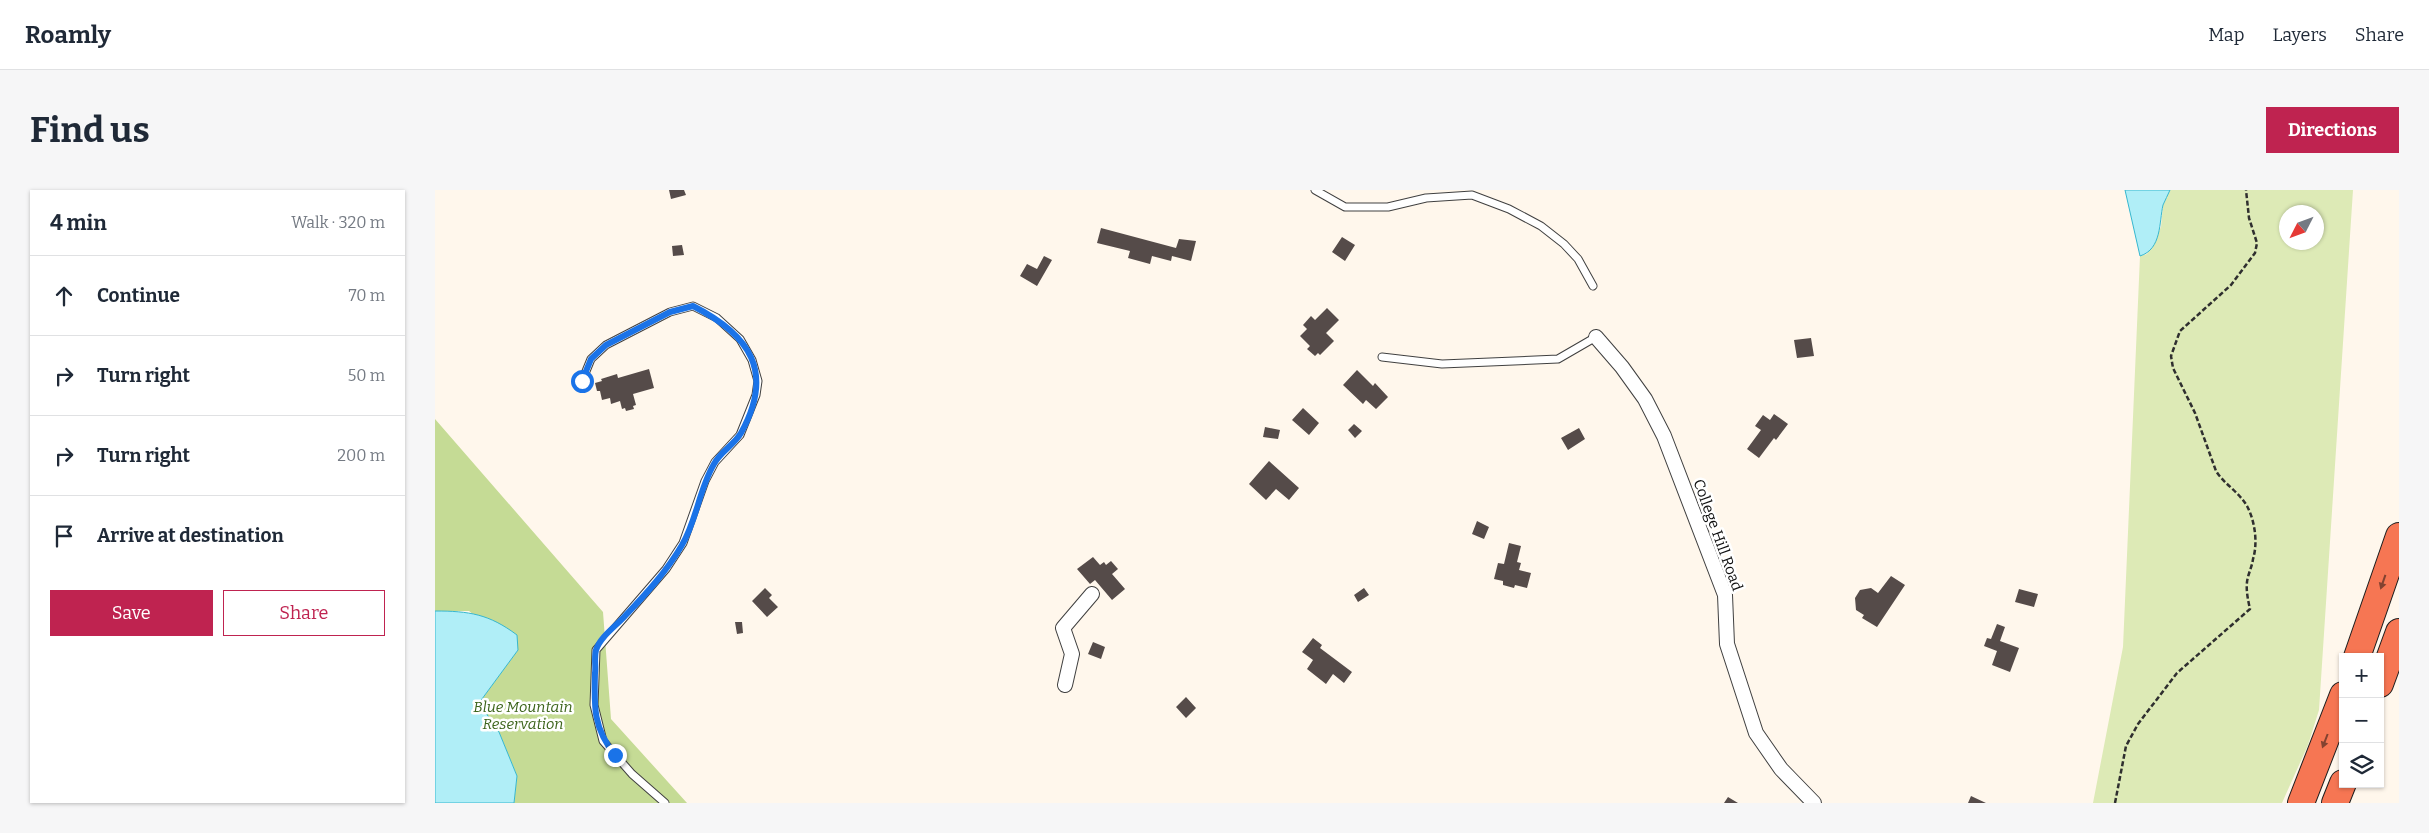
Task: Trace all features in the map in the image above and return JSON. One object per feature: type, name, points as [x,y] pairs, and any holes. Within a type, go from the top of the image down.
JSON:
[{"type":"highway","points":[[2358,653],[2399,536]]},
{"type":"highway","points":[[2384,673],[2399,632]]},
{"type":"highway","points":[[2301,803],[2342,698]]},
{"type":"highway","points":[[2335,803],[2341,788]]},
{"type":"street","name":"College Hill Road","points":[[1596,336],[1645,399],[1664,436],[1725,595],[1727,644],[1756,733],[1781,769],[1814,803]]},
{"type":"street","points":[[1065,685],[1072,654],[1063,628],[1092,594]]},
{"type":"lane","points":[[1315,190],[1345,207],[1389,207],[1426,198],[1471,195],[1509,209],[1541,226],[1564,244],[1578,259],[1593,286]]},
{"type":"lane","points":[[583,388],[582,381],[591,359],[606,345],[670,312],[693,306],[717,318],[740,339],[752,360],[758,381],[751,411],[740,435],[715,462],[705,481],[683,543],[660,576],[609,632],[596,650],[594,706],[603,741],[632,774],[665,803]]},
{"type":"lane","points":[[1382,357],[1442,364],[1558,359],[1596,336]]},
{"type":"path","points":[[2115,803],[2126,746],[2138,724],[2177,673],[2250,609],[2247,581],[2255,545],[2255,532],[2249,512],[2240,495],[2221,479],[2216,471],[2195,413],[2173,368],[2171,356],[2180,331],[2231,285],[2255,253],[2257,243],[2249,218],[2246,190]]},
{"type":"green space","points":[[2170,190],[2353,190],[2319,710],[2308,745],[2282,803],[2093,803],[2123,647],[2140,256],[2147,254],[2161,227],[2163,205]]},
{"type":"green space","name":"Blue Mountain Reservation","points":[[435,419],[603,612],[611,719],[687,803],[514,803],[517,776],[499,732],[479,703],[518,650],[469,611],[435,611]]},
{"type":"water","points":[[2125,190],[2170,190],[2163,205],[2156,241],[2147,252],[2140,256]]},
{"type":"water","points":[[435,611],[478,615],[497,622],[517,635],[518,650],[479,703],[499,732],[517,776],[514,803],[435,803]]},
{"type":"building","points":[[669,190],[684,190],[686,195],[671,199]]},
{"type":"building","points":[[1101,228],[1176,248],[1179,239],[1196,241],[1191,261],[1172,256],[1171,261],[1152,256],[1150,264],[1128,258],[1130,251],[1097,243]]},
{"type":"building","points":[[1342,237],[1355,245],[1345,261],[1332,252]]},
{"type":"building","points":[[682,245],[684,255],[673,256],[672,246]]},
{"type":"building","points":[[1044,256],[1052,260],[1037,286],[1020,276],[1027,264],[1037,269]]},
{"type":"building","points":[[1327,308],[1339,320],[1326,333],[1334,341],[1320,355],[1318,353],[1315,356],[1307,349],[1310,346],[1300,336],[1307,329],[1303,325],[1311,316],[1315,320]]},
{"type":"building","points":[[1811,338],[1814,356],[1797,358],[1794,340]]},
{"type":"building","points":[[649,369],[654,388],[633,394],[636,405],[633,406],[634,409],[626,411],[625,408],[622,409],[620,401],[611,404],[610,398],[602,400],[600,391],[597,391],[595,383],[602,381],[601,379],[617,374],[618,378]]},
{"type":"building","points":[[1357,370],[1373,386],[1375,383],[1388,397],[1376,409],[1366,400],[1363,404],[1343,385]]},
{"type":"building","points":[[1303,408],[1319,423],[1309,435],[1292,420]]},
{"type":"building","points":[[1774,414],[1788,424],[1776,440],[1774,438],[1759,458],[1747,449],[1761,430],[1755,426],[1763,415],[1770,420]]},
{"type":"building","points":[[1354,424],[1362,431],[1355,438],[1348,430]]},
{"type":"building","points":[[1265,427],[1280,430],[1278,439],[1263,437]]},
{"type":"building","points":[[1579,428],[1585,439],[1568,450],[1561,438]]},
{"type":"building","points":[[1269,461],[1299,488],[1289,500],[1276,489],[1266,500],[1249,484]]},
{"type":"building","points":[[1477,521],[1489,527],[1484,539],[1472,534]]},
{"type":"building","points":[[1509,543],[1521,546],[1517,562],[1521,563],[1519,570],[1531,573],[1527,588],[1515,585],[1514,588],[1503,585],[1503,581],[1494,579],[1498,563],[1504,564]]},
{"type":"building","points":[[1093,557],[1100,565],[1104,562],[1106,565],[1111,561],[1118,569],[1112,574],[1125,589],[1112,600],[1095,580],[1090,584],[1077,569]]},
{"type":"building","points":[[1891,576],[1905,585],[1877,627],[1862,618],[1864,615],[1856,610],[1855,598],[1860,590],[1871,588],[1878,593]]},
{"type":"building","points":[[765,588],[772,595],[769,598],[778,607],[767,617],[752,601]]},
{"type":"building","points":[[1364,588],[1369,595],[1358,602],[1354,595]]},
{"type":"building","points":[[2019,589],[2038,594],[2034,607],[2015,602]]},
{"type":"building","points":[[735,622],[742,622],[743,633],[737,634]]},
{"type":"building","points":[[1997,624],[2005,627],[2000,641],[2019,648],[2010,672],[1992,665],[1997,651],[1984,646],[1987,638],[1991,639]]},
{"type":"building","points":[[1313,638],[1322,645],[1320,648],[1352,672],[1344,683],[1333,674],[1326,684],[1307,669],[1313,660],[1302,652]]},
{"type":"building","points":[[1093,642],[1105,647],[1101,659],[1088,654]]},
{"type":"building","points":[[1186,697],[1196,708],[1186,718],[1176,707]]},
{"type":"building","points":[[1971,796],[1986,803],[1968,803]]},
{"type":"building","points":[[1728,797],[1738,803],[1724,803]]},
{"type":"route","points":[[582,381],[591,359],[606,345],[670,312],[693,306],[717,318],[740,339],[752,360],[758,381],[756,396],[740,435],[715,462],[705,481],[683,543],[666,569],[609,632],[596,650],[594,706],[597,723],[603,741],[615,755]]}]
